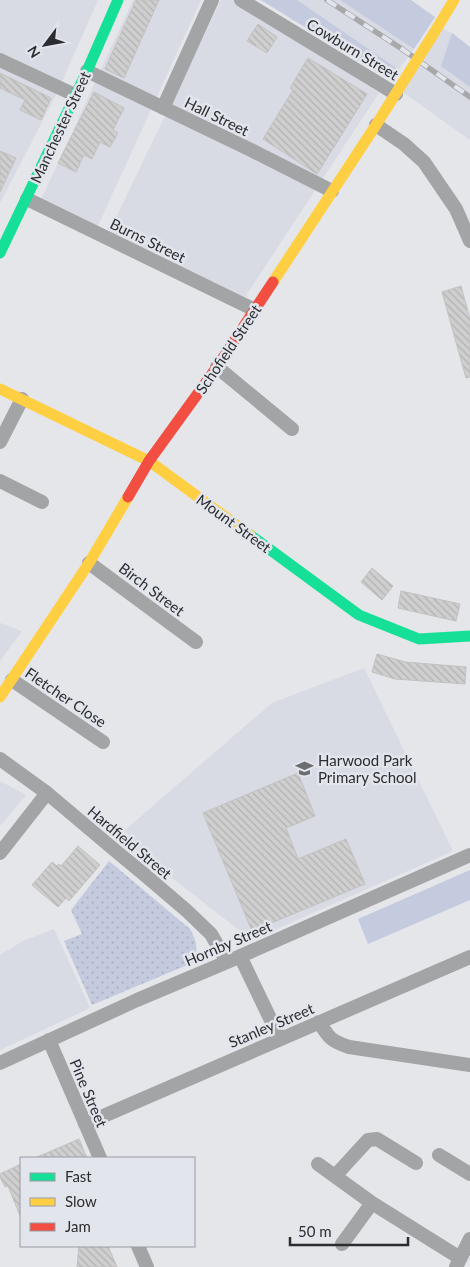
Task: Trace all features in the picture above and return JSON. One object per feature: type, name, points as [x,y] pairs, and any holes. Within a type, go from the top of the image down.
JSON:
[{"type":"street","name":"Manchester Street","points":[[0,253],[118,0]]},
{"type":"street","points":[[163,108],[212,0]]},
{"type":"street","name":"Cowburn Street","points":[[241,0],[396,94]]},
{"type":"street","name":"Schofield Street","points":[[0,697],[89,562],[149,461],[217,367],[255,310],[396,94],[454,0]]},
{"type":"street","points":[[0,60],[75,95]]},
{"type":"street","name":"Hall Street","points":[[86,71],[332,191]]},
{"type":"street","points":[[376,125],[404,144],[424,162],[456,209],[470,241]]},
{"type":"street","name":"Burns Street","points":[[26,199],[255,310]]},
{"type":"street","points":[[217,367],[292,429]]},
{"type":"street","name":"Mount Street","points":[[0,389],[149,461],[359,615],[419,639],[470,636]]},
{"type":"street","points":[[0,442],[22,399]]},
{"type":"street","points":[[0,481],[42,502]]},
{"type":"street","name":"Birch Street","points":[[89,562],[196,642]]},
{"type":"street","name":"Fletcher Close","points":[[12,680],[103,742]]},
{"type":"street","name":"Hardfield Street","points":[[0,759],[48,793],[146,875],[212,934],[227,962]]},
{"type":"street","points":[[0,853],[48,793]]},
{"type":"street","name":"Hornby Street","points":[[0,1063],[137,1000],[470,855]]},
{"type":"street","points":[[240,956],[280,1039]]},
{"type":"street","name":"Stanley Street","points":[[85,1124],[470,957]]},
{"type":"street","points":[[319,1022],[328,1037],[337,1043],[350,1047],[470,1065]]},
{"type":"street","name":"Pine Street","points":[[49,1040],[100,1157]]},
{"type":"street","points":[[335,1176],[368,1140],[377,1139],[416,1163]]},
{"type":"street","points":[[439,1155],[470,1174]]},
{"type":"street","points":[[318,1164],[458,1262],[470,1240]]},
{"type":"street","points":[[342,1244],[372,1203]]},
{"type":"street","points":[[138,1247],[146,1265]]},
{"type":"shaded area","points":[[0,0],[98,0],[56,95],[0,203]]},
{"type":"shaded area","points":[[133,0],[201,0],[96,230],[40,202]]},
{"type":"shaded area","points":[[221,0],[234,0],[379,93],[245,297],[109,232]]},
{"type":"shaded area","points":[[261,0],[411,0],[414,49],[393,77],[387,78]]},
{"type":"shaded area","points":[[261,0],[297,0],[399,70],[390,78],[387,78]]},
{"type":"shaded area","points":[[340,0],[411,0],[435,17],[414,49]]},
{"type":"shaded area","points":[[441,28],[452,33],[470,47],[470,140],[401,91]]},
{"type":"shaded area","points":[[452,33],[470,47],[470,87],[441,66]]},
{"type":"shaded area","points":[[0,623],[22,631],[0,661]]},
{"type":"shaded area","name":"Harwood Park Primary School","points":[[364,668],[453,851],[252,940],[118,836],[272,703]]},
{"type":"shaded area","points":[[0,781],[26,795],[0,826]]},
{"type":"shaded area","points":[[109,861],[190,929],[196,942],[196,950],[192,963],[92,1005],[64,941],[82,934],[71,910]]},
{"type":"shaded area","points":[[470,870],[470,900],[368,944],[358,919]]},
{"type":"shaded area","points":[[54,929],[90,1008],[0,1050],[0,955],[23,941]]},
{"type":"building","points":[[136,0],[159,0],[124,78],[105,69]]},
{"type":"building","points":[[258,24],[277,37],[267,53],[247,41]]},
{"type":"building","points":[[308,58],[367,94],[317,174],[263,139],[293,90],[290,88]]},
{"type":"building","points":[[0,73],[51,98],[41,120],[20,110],[25,100],[0,88]]},
{"type":"building","points":[[94,92],[124,108],[113,130],[118,133],[110,147],[100,142],[92,159],[84,155],[76,172],[58,163]]},
{"type":"building","points":[[0,151],[16,158],[0,192]]},
{"type":"building","points":[[461,286],[470,319],[470,377],[466,378],[442,292]]},
{"type":"building","points":[[372,568],[393,586],[382,600],[361,582]]},
{"type":"building","points":[[401,591],[460,604],[456,621],[398,608]]},
{"type":"building","points":[[377,654],[405,662],[466,667],[465,684],[395,679],[372,672]]},
{"type":"building","points":[[298,773],[315,816],[286,828],[298,859],[346,839],[365,884],[252,931],[203,813]]},
{"type":"building","points":[[78,846],[100,865],[69,901],[66,898],[58,907],[32,885],[52,862],[57,866],[59,864],[61,866]]},
{"type":"building","points":[[79,1139],[87,1157],[37,1157]]},
{"type":"building","points":[[20,1164],[20,1216],[8,1186],[5,1187],[0,1174]]},
{"type":"building","points":[[79,1247],[108,1247],[117,1267],[77,1267]]},
{"type":"railway","points":[[327,0],[402,49],[470,97]]},
{"type":"traffic: fast","points":[[0,253],[87,71],[118,0]]},
{"type":"traffic: fast","points":[[250,535],[359,615],[419,639],[470,636]]},
{"type":"traffic: slow","points":[[434,33],[454,0]]},
{"type":"traffic: slow","points":[[410,71],[434,33]]},
{"type":"traffic: slow","points":[[273,282],[410,71]]},
{"type":"traffic: slow","points":[[0,389],[149,461],[250,535]]},
{"type":"traffic: slow","points":[[0,697],[89,563],[128,497]]},
{"type":"traffic: jam","points":[[128,497],[149,461],[217,367],[273,282]]},
{"type":"place","name":"Harwood Park Primary School","points":[[304,769]]}]
